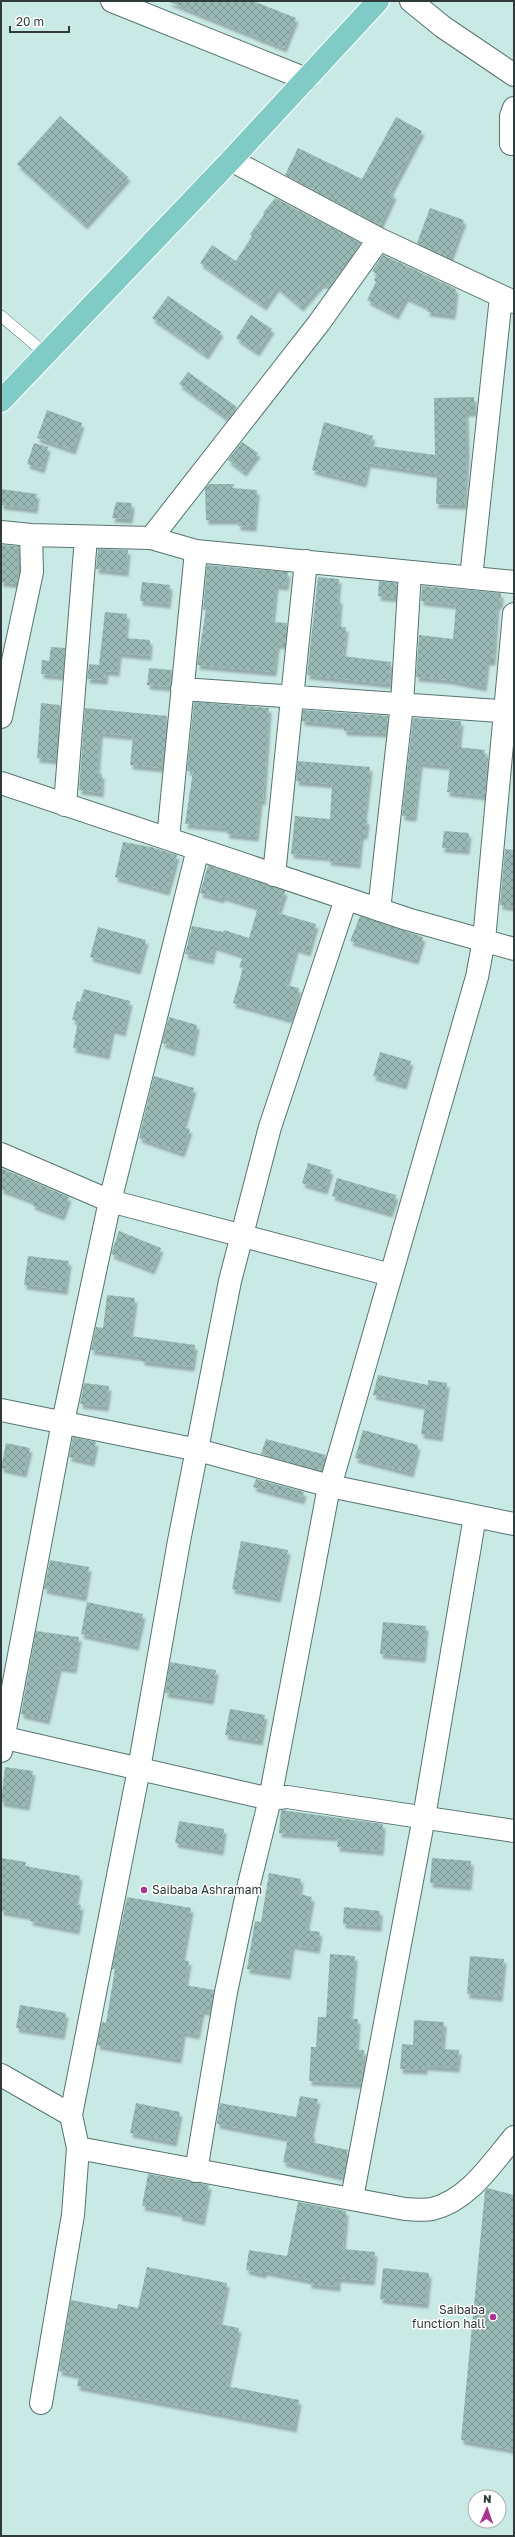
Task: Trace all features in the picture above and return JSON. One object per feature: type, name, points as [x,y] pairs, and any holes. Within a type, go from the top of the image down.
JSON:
[{"type":"main road","points":[[1,401],[231,160],[378,1]]},
{"type":"street","points":[[411,1],[443,27],[514,75]]},
{"type":"street","points":[[123,3],[306,79]]},
{"type":"street","points":[[512,144],[511,116],[514,108]]},
{"type":"street","points":[[231,160],[380,240],[507,300],[471,578]]},
{"type":"street","points":[[151,538],[319,323],[380,240]]},
{"type":"street","points":[[1,532],[30,535],[151,538],[196,551],[514,582]]},
{"type":"street","points":[[1,716],[32,572],[30,535]]},
{"type":"street","points":[[65,805],[86,536]]},
{"type":"street","points":[[168,839],[196,551]]},
{"type":"street","points":[[274,875],[291,696],[306,561]]},
{"type":"street","points":[[379,910],[402,704],[410,572]]},
{"type":"street","points":[[196,2171],[226,1992],[248,1884],[270,1800],[330,1486],[477,977],[484,940],[509,712],[514,614]]},
{"type":"street","points":[[182,689],[509,712]]},
{"type":"street","points":[[1,783],[379,910],[514,949]]},
{"type":"street","points":[[198,849],[110,1201],[63,1422],[2,1742],[139,1769],[270,1800],[287,1797],[514,1831]]},
{"type":"street","points":[[41,2403],[73,2215],[78,2148],[71,2115],[139,1769],[179,1540],[198,1450],[230,1281],[270,1127],[346,899]]},
{"type":"street","points":[[1,1154],[110,1201],[391,1275]]},
{"type":"street","points":[[1,1410],[198,1450],[330,1486],[514,1524]]},
{"type":"street","points":[[352,2198],[424,1818],[475,1516]]},
{"type":"street","points":[[1,2075],[71,2115]]},
{"type":"street","points":[[78,2148],[405,2209],[432,2210],[446,2204],[467,2190],[514,2136]]},
{"type":"lane","points":[[1,316],[46,354]]},
{"type":"building","points":[[167,1],[253,1],[296,18],[284,48]]},
{"type":"building","points":[[60,116],[128,177],[85,225],[17,164]]},
{"type":"building","points":[[396,117],[422,131],[390,192],[394,195],[380,225],[285,175],[298,148],[362,179]]},
{"type":"building","points":[[275,198],[361,243],[329,287],[322,283],[301,307],[277,287],[264,306],[200,263],[212,245],[236,261],[252,236],[250,234],[264,215],[263,213]]},
{"type":"building","points":[[430,208],[464,220],[450,258],[417,243]]},
{"type":"building","points":[[383,255],[456,289],[453,315],[427,312],[428,307],[406,297],[396,315],[367,300],[376,282],[374,280],[377,274],[372,271]]},
{"type":"building","points":[[168,296],[221,332],[206,355],[152,318]]},
{"type":"building","points":[[251,315],[272,329],[257,352],[236,338]]},
{"type":"building","points":[[188,372],[237,407],[228,419],[179,384]]},
{"type":"building","points":[[474,397],[474,412],[466,412],[467,455],[464,505],[436,504],[437,474],[368,463],[364,483],[312,470],[324,422],[373,436],[370,446],[435,455],[434,398]]},
{"type":"building","points":[[47,410],[82,423],[73,450],[37,438]]},
{"type":"building","points":[[242,442],[258,453],[244,472],[228,460]]},
{"type":"building","points":[[34,443],[48,447],[42,469],[27,464]]},
{"type":"building","points":[[209,484],[235,484],[232,488],[257,490],[254,527],[238,526],[238,520],[206,520],[205,489]]},
{"type":"building","points":[[1,489],[37,494],[35,509],[1,505]]},
{"type":"building","points":[[116,502],[132,503],[130,519],[112,518]]},
{"type":"building","points":[[1,545],[19,546],[19,571],[17,584],[1,582]]},
{"type":"building","points":[[98,549],[128,550],[126,572],[96,569]]},
{"type":"building","points":[[207,565],[288,572],[286,586],[276,585],[272,622],[287,623],[285,645],[277,644],[274,672],[197,665],[206,610],[203,610]]},
{"type":"building","points":[[318,577],[339,579],[337,599],[340,599],[338,627],[346,627],[343,656],[391,662],[389,684],[307,675]]},
{"type":"building","points":[[379,581],[397,583],[396,598],[378,596]]},
{"type":"building","points":[[142,582],[170,585],[168,604],[140,601]]},
{"type":"building","points":[[422,586],[501,593],[500,605],[497,604],[493,661],[487,661],[484,687],[450,680],[416,677],[419,635],[453,639],[456,605],[421,601]]},
{"type":"building","points":[[105,612],[127,614],[125,638],[150,640],[149,656],[119,653],[117,672],[106,671],[105,680],[87,679],[89,664],[99,665]]},
{"type":"building","points":[[51,647],[65,648],[63,676],[41,674],[42,660],[49,661]]},
{"type":"building","points":[[149,668],[172,670],[170,687],[147,685]]},
{"type":"building","points":[[194,702],[269,708],[263,801],[260,800],[256,837],[227,834],[227,828],[185,824],[193,771],[187,771]]},
{"type":"building","points":[[41,703],[60,705],[56,760],[37,758]]},
{"type":"building","points":[[85,708],[167,716],[162,768],[130,765],[133,736],[100,733],[97,773],[102,774],[101,793],[79,790]]},
{"type":"building","points":[[303,710],[388,716],[386,733],[344,731],[344,725],[302,721]]},
{"type":"building","points":[[413,718],[461,721],[458,747],[485,750],[484,758],[488,758],[485,796],[447,792],[450,766],[420,763],[414,817],[402,816]]},
{"type":"building","points":[[298,761],[370,767],[364,819],[367,820],[365,835],[361,835],[358,864],[328,861],[329,857],[291,854],[295,816],[330,819],[332,784],[296,781]]},
{"type":"building","points":[[444,831],[469,833],[467,850],[442,848]]},
{"type":"building","points":[[123,842],[151,847],[177,855],[167,891],[115,877]]},
{"type":"building","points":[[505,849],[514,850],[514,907],[500,905]]},
{"type":"building","points":[[208,865],[285,891],[278,913],[316,924],[308,952],[296,948],[286,985],[299,988],[290,1019],[233,1003],[243,968],[239,967],[243,955],[214,946],[211,960],[185,954],[192,926],[223,932],[224,930],[249,938],[258,907],[222,896],[222,899],[200,893]]},
{"type":"building","points":[[360,916],[423,937],[416,960],[350,941]]},
{"type":"building","points":[[98,927],[146,940],[138,970],[90,957]]},
{"type":"building","points":[[84,989],[130,1001],[123,1032],[112,1029],[107,1055],[73,1048],[78,1021],[72,1020],[77,1001],[80,1002]]},
{"type":"building","points":[[169,1017],[197,1025],[192,1052],[162,1043]]},
{"type":"building","points":[[380,1052],[411,1061],[404,1085],[373,1076]]},
{"type":"building","points":[[154,1076],[194,1088],[183,1127],[190,1129],[182,1153],[139,1138]]},
{"type":"building","points":[[308,1163],[331,1170],[325,1190],[302,1183]]},
{"type":"building","points":[[1,1168],[69,1197],[62,1216],[32,1205],[33,1201],[1,1189]]},
{"type":"building","points":[[337,1178],[396,1195],[390,1213],[332,1196]]},
{"type":"building","points":[[119,1231],[161,1248],[152,1270],[111,1254]]},
{"type":"building","points":[[28,1256],[69,1261],[65,1290],[24,1285]]},
{"type":"building","points":[[107,1295],[135,1298],[130,1336],[195,1345],[192,1367],[142,1361],[142,1357],[91,1350],[96,1327],[103,1328]]},
{"type":"building","points":[[378,1375],[428,1385],[428,1380],[447,1383],[440,1437],[421,1434],[425,1406],[373,1395]]},
{"type":"building","points":[[84,1383],[109,1386],[106,1407],[80,1404]]},
{"type":"building","points":[[363,1430],[418,1445],[411,1473],[355,1458]]},
{"type":"building","points":[[73,1437],[96,1442],[92,1462],[69,1457]]},
{"type":"building","points":[[266,1439],[326,1455],[322,1471],[261,1454]]},
{"type":"building","points":[[6,1443],[30,1448],[24,1473],[1,1468]]},
{"type":"building","points":[[256,1479],[304,1492],[302,1500],[253,1487]]},
{"type":"building","points":[[241,1541],[288,1550],[278,1598],[232,1589]]},
{"type":"building","points":[[50,1560],[89,1567],[84,1597],[44,1589]]},
{"type":"building","points":[[87,1602],[143,1614],[136,1646],[81,1634]]},
{"type":"building","points":[[383,1622],[426,1626],[423,1658],[380,1654]]},
{"type":"building","points":[[36,1631],[79,1637],[74,1669],[59,1667],[47,1720],[21,1714]]},
{"type":"building","points":[[170,1662],[216,1670],[211,1700],[165,1693]]},
{"type":"building","points":[[230,1709],[265,1715],[260,1741],[225,1735]]},
{"type":"building","points":[[5,1767],[33,1771],[27,1806],[1,1802]]},
{"type":"building","points":[[281,1810],[383,1824],[381,1851],[337,1847],[338,1837],[279,1833]]},
{"type":"building","points":[[179,1821],[224,1829],[221,1851],[175,1843]]},
{"type":"building","points":[[1,1858],[26,1862],[25,1866],[80,1876],[75,1904],[81,1905],[77,1930],[30,1921],[31,1916],[1,1911]]},
{"type":"building","points":[[432,1858],[471,1861],[469,1886],[430,1883]]},
{"type":"building","points":[[269,1873],[301,1879],[299,1894],[312,1897],[306,1930],[320,1932],[317,1949],[292,1945],[288,1975],[247,1969],[255,1921],[261,1922]]},
{"type":"building","points":[[127,1897],[191,1908],[182,1960],[189,1961],[185,1985],[214,1990],[210,2012],[202,2010],[197,2035],[183,2032],[179,2059],[97,2045],[102,2022],[106,2023],[115,1969],[112,1969]]},
{"type":"building","points":[[344,1907],[380,1911],[379,1927],[343,1924]]},
{"type":"building","points":[[330,1954],[355,1956],[350,2019],[358,2019],[356,2050],[364,2050],[361,2084],[309,2081],[311,2047],[316,2047],[318,2017],[326,2017]]},
{"type":"building","points":[[470,1956],[504,1959],[500,1997],[467,1994]]},
{"type":"building","points":[[20,2005],[66,2013],[62,2035],[16,2028]]},
{"type":"building","points":[[414,2020],[444,2022],[442,2049],[459,2050],[457,2068],[425,2066],[425,2070],[400,2069],[402,2044],[413,2045]]},
{"type":"building","points":[[300,2096],[318,2099],[311,2133],[313,2134],[311,2142],[348,2150],[343,2177],[283,2162],[288,2138],[217,2124],[220,2103],[296,2117]]},
{"type":"building","points":[[136,2103],[180,2112],[174,2142],[130,2133]]},
{"type":"building","points":[[148,2174],[209,2185],[202,2221],[179,2216],[180,2213],[142,2206]]},
{"type":"building","name":"Saibaba function hall","points":[[487,2188],[514,2195],[514,2450],[461,2440],[485,2191]]},
{"type":"building","points":[[298,2202],[346,2211],[343,2249],[375,2252],[372,2281],[338,2278],[338,2287],[309,2284],[309,2280],[264,2271],[264,2274],[246,2270],[249,2250],[287,2256]]},
{"type":"building","points":[[147,2267],[227,2283],[219,2324],[239,2328],[227,2386],[299,2400],[294,2428],[77,2386],[79,2375],[59,2371],[71,2300],[117,2309],[118,2304],[138,2308]]},
{"type":"building","points":[[383,2268],[429,2273],[426,2304],[380,2299]]},
{"type":"place","name":"Saibaba Ashramam","points":[[144,1890]]},
{"type":"place","name":"Saibaba function hall","points":[[493,2317]]}]
